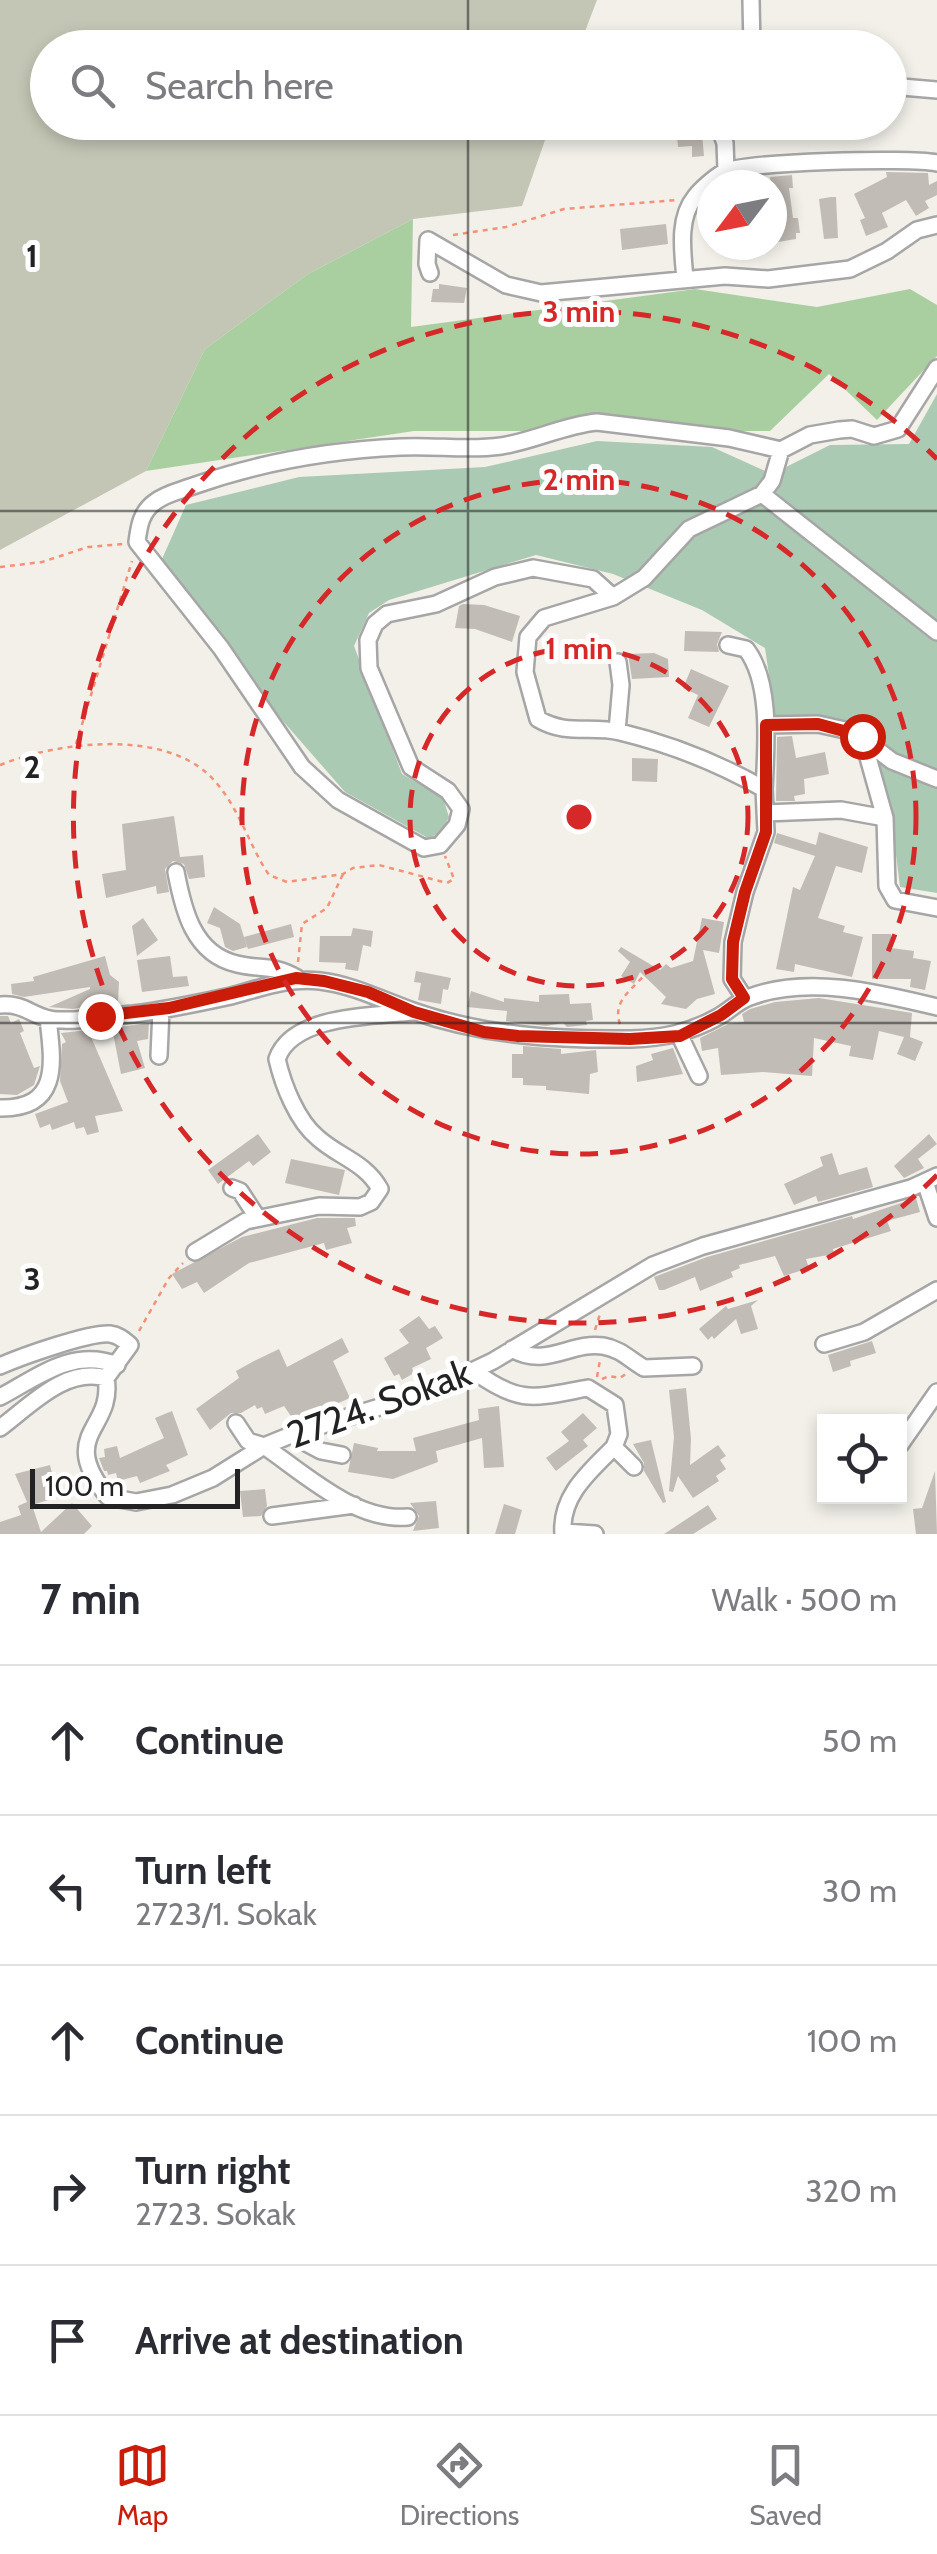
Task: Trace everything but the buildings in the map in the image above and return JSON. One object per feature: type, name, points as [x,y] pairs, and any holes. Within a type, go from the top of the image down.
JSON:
[{"type":"street","points":[[751,0],[752,30]]},
{"type":"street","points":[[907,87],[937,90]]},
{"type":"street","points":[[724,140],[726,170],[876,160],[937,162]]},
{"type":"street","points":[[684,279],[682,230],[697,195]]},
{"type":"street","points":[[430,274],[426,264],[428,240],[506,284],[541,293],[725,276],[768,280],[850,269],[887,251],[917,230],[937,225]]},
{"type":"street","points":[[612,597],[593,579],[533,568],[495,576],[436,604],[388,614],[375,624],[368,640],[368,668],[411,767],[448,791],[461,809],[457,825],[440,845],[424,848],[338,800],[302,767],[260,710],[222,648],[137,542],[144,513],[158,499],[239,471],[352,450],[503,446],[598,422],[729,438],[782,450],[810,435],[839,430],[852,429],[874,436],[898,429],[937,368]]},
{"type":"street","points":[[764,789],[732,771],[618,731],[556,729],[538,719],[525,672],[528,637],[544,618],[612,597],[644,578],[688,529],[762,494],[772,481],[782,450]]},
{"type":"street","points":[[762,494],[937,632]]},
{"type":"street","points":[[728,645],[746,649],[756,661],[766,725],[766,832],[733,942],[732,979],[744,998]]},
{"type":"street","points":[[618,662],[618,731]]},
{"type":"street","points":[[766,725],[818,724],[862,736],[892,761],[937,779]]},
{"type":"street","points":[[862,736],[885,818],[887,886],[895,900],[937,908]]},
{"type":"street","points":[[765,813],[841,810],[885,818]]},
{"type":"street","points":[[176,872],[183,912],[200,940],[236,964],[279,968],[296,978]]},
{"type":"street","points":[[0,1005],[16,1004],[48,1019],[160,1010],[296,978],[368,992],[414,1012],[484,1032],[612,1038],[680,1036],[744,998],[804,986],[900,998],[937,1007]]},
{"type":"street","points":[[158,1056],[160,1010]]},
{"type":"street","points":[[195,1252],[256,1217],[319,1206],[360,1207],[371,1202],[380,1189],[365,1168],[317,1138],[307,1126],[278,1059],[284,1044],[318,1025],[414,1012]]},
{"type":"street","points":[[0,1108],[26,1104],[48,1086],[52,1077],[48,1019]]},
{"type":"street","points":[[680,1036],[699,1076]]},
{"type":"street","points":[[931,1179],[937,1218]]},
{"type":"street","name":"2724. Sokak","points":[[112,1372],[103,1410],[87,1434],[89,1473],[108,1497],[136,1502],[172,1495],[213,1478],[264,1446],[430,1391],[474,1371],[653,1265],[703,1246],[821,1216],[931,1179]]},
{"type":"street","points":[[232,1188],[240,1191],[256,1217]]},
{"type":"street","points":[[824,1344],[864,1332],[937,1290]]},
{"type":"street","points":[[0,1366],[24,1355],[106,1333],[121,1337],[130,1346],[112,1372]]},
{"type":"street","points":[[512,1349],[526,1357],[600,1345],[625,1353],[644,1368],[693,1366]]},
{"type":"street","points":[[0,1396],[47,1370],[88,1357],[112,1372]]},
{"type":"street","points":[[474,1371],[507,1394],[527,1398],[588,1388],[615,1405],[619,1434],[614,1448],[581,1480],[561,1519],[564,1533],[595,1534]]},
{"type":"street","points":[[0,1428],[68,1380],[112,1372]]},
{"type":"street","points":[[907,1435],[937,1392]]},
{"type":"street","points":[[236,1423],[248,1441],[264,1446],[354,1505],[390,1519],[408,1517]]},
{"type":"street","points":[[291,1435],[321,1451],[342,1455]]},
{"type":"street","points":[[614,1448],[634,1467]]},
{"type":"street","points":[[272,1516],[354,1505]]},
{"type":"path","points":[[428,240],[506,226],[564,208],[693,198]]},
{"type":"path","points":[[0,566],[42,562],[88,547],[137,542],[75,746]]},
{"type":"path","points":[[0,766],[33,752],[75,746],[143,746],[181,757],[208,774],[224,794],[270,876],[286,882],[378,865],[447,883],[454,879],[453,872],[440,845]]},
{"type":"path","points":[[296,978],[302,924],[327,908],[343,874]]},
{"type":"path","points":[[612,1038],[621,1022],[616,1014],[619,1003],[639,985],[649,969]]},
{"type":"path","points":[[130,1346],[169,1278],[195,1252]]},
{"type":"path","points":[[603,1310],[593,1336],[600,1345],[596,1382],[609,1376],[620,1378],[634,1362]]},
{"type":"shaded area","points":[[0,0],[597,0],[586,30],[30,30],[30,140],[545,140],[522,206],[413,219],[308,274],[205,349],[146,471],[0,550]]},
{"type":"green space","points":[[413,219],[411,327],[695,289],[817,307],[910,289],[937,305],[937,356],[877,420],[829,374],[770,431],[414,431],[146,471],[205,349],[308,274]]},
{"type":"green space","points":[[937,394],[937,893],[900,887],[890,805],[869,721],[775,717],[765,648],[702,610],[613,574],[536,555],[389,600],[369,613],[354,646],[402,774],[443,798],[449,817],[441,833],[428,838],[345,792],[275,712],[162,559],[186,505],[299,477],[485,467],[597,441],[712,447],[772,474],[830,445],[909,444]]},
{"type":"route","points":[[100,1016],[169,1008],[296,978],[368,992],[414,1012],[484,1032],[551,1038],[680,1036],[744,998],[732,979],[733,942],[766,832],[766,725],[818,724],[862,736]]}]
